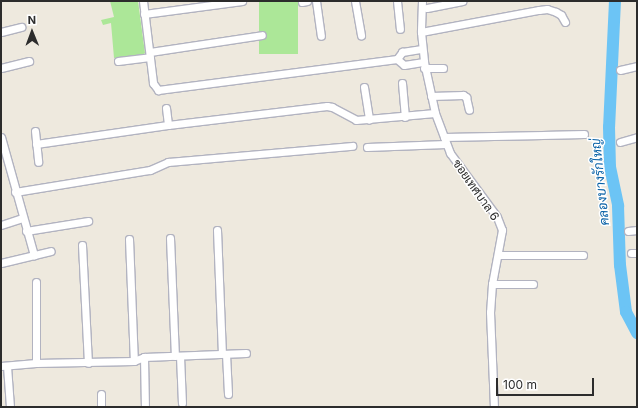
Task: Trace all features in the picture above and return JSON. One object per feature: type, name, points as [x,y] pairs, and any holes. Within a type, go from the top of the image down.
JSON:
[{"type":"street","points":[[143,1],[154,83],[158,90],[397,60],[404,65],[424,65],[443,68]]},
{"type":"street","points":[[144,14],[242,1]]},
{"type":"street","points":[[316,1],[321,36]]},
{"type":"street","points":[[355,1],[361,35]]},
{"type":"street","points":[[397,1],[400,29]]},
{"type":"street","name":"ซอยเทศบาล 6","points":[[422,1],[422,49],[424,65],[435,113],[445,141],[456,163],[497,217],[502,230],[492,284],[490,312],[494,407]]},
{"type":"street","points":[[427,8],[462,1]]},
{"type":"street","points":[[421,32],[547,9],[561,15],[564,22]]},
{"type":"street","points":[[1,32],[21,27]]},
{"type":"street","points":[[118,61],[150,54],[262,35]]},
{"type":"street","points":[[397,60],[402,52],[422,49]]},
{"type":"street","points":[[1,68],[29,61]]},
{"type":"street","points":[[620,70],[637,66]]},
{"type":"street","points":[[402,83],[405,117]]},
{"type":"street","points":[[364,87],[369,120]]},
{"type":"street","points":[[431,96],[463,95],[466,97],[469,110]]},
{"type":"street","points":[[36,144],[168,125],[327,106],[332,107],[356,120],[405,117],[435,113]]},
{"type":"street","points":[[166,108],[168,125]]},
{"type":"street","points":[[35,131],[38,162]]},
{"type":"street","points":[[367,147],[445,141],[584,134]]},
{"type":"street","points":[[1,137],[4,159],[34,255]]},
{"type":"street","points":[[620,142],[637,137]]},
{"type":"street","points":[[15,192],[150,170],[168,162],[352,146]]},
{"type":"street","points":[[1,225],[22,218]]},
{"type":"street","points":[[26,230],[88,221]]},
{"type":"street","points":[[217,230],[224,353],[228,394]]},
{"type":"street","points":[[628,231],[637,230]]},
{"type":"street","points":[[170,238],[182,403]]},
{"type":"street","points":[[129,239],[134,361]]},
{"type":"street","points":[[82,245],[88,363]]},
{"type":"street","points":[[1,263],[51,250]]},
{"type":"street","points":[[498,255],[583,255]]},
{"type":"street","points":[[36,282],[36,363]]},
{"type":"street","points":[[492,284],[533,284]]},
{"type":"street","points":[[10,407],[4,366],[36,363],[134,361],[144,357],[246,353]]},
{"type":"street","points":[[144,357],[145,407]]},
{"type":"street","points":[[101,394],[101,407]]},
{"type":"green space","points":[[110,1],[138,1],[145,53],[142,55],[114,58],[111,23],[103,25],[101,20],[114,17]]},
{"type":"green space","points":[[259,1],[298,1],[298,54],[259,54]]},
{"type":"waterway","name":"คลองบางรักใหญ่","points":[[615,1],[609,127],[610,167],[618,206],[620,265],[626,312],[637,333]]}]
